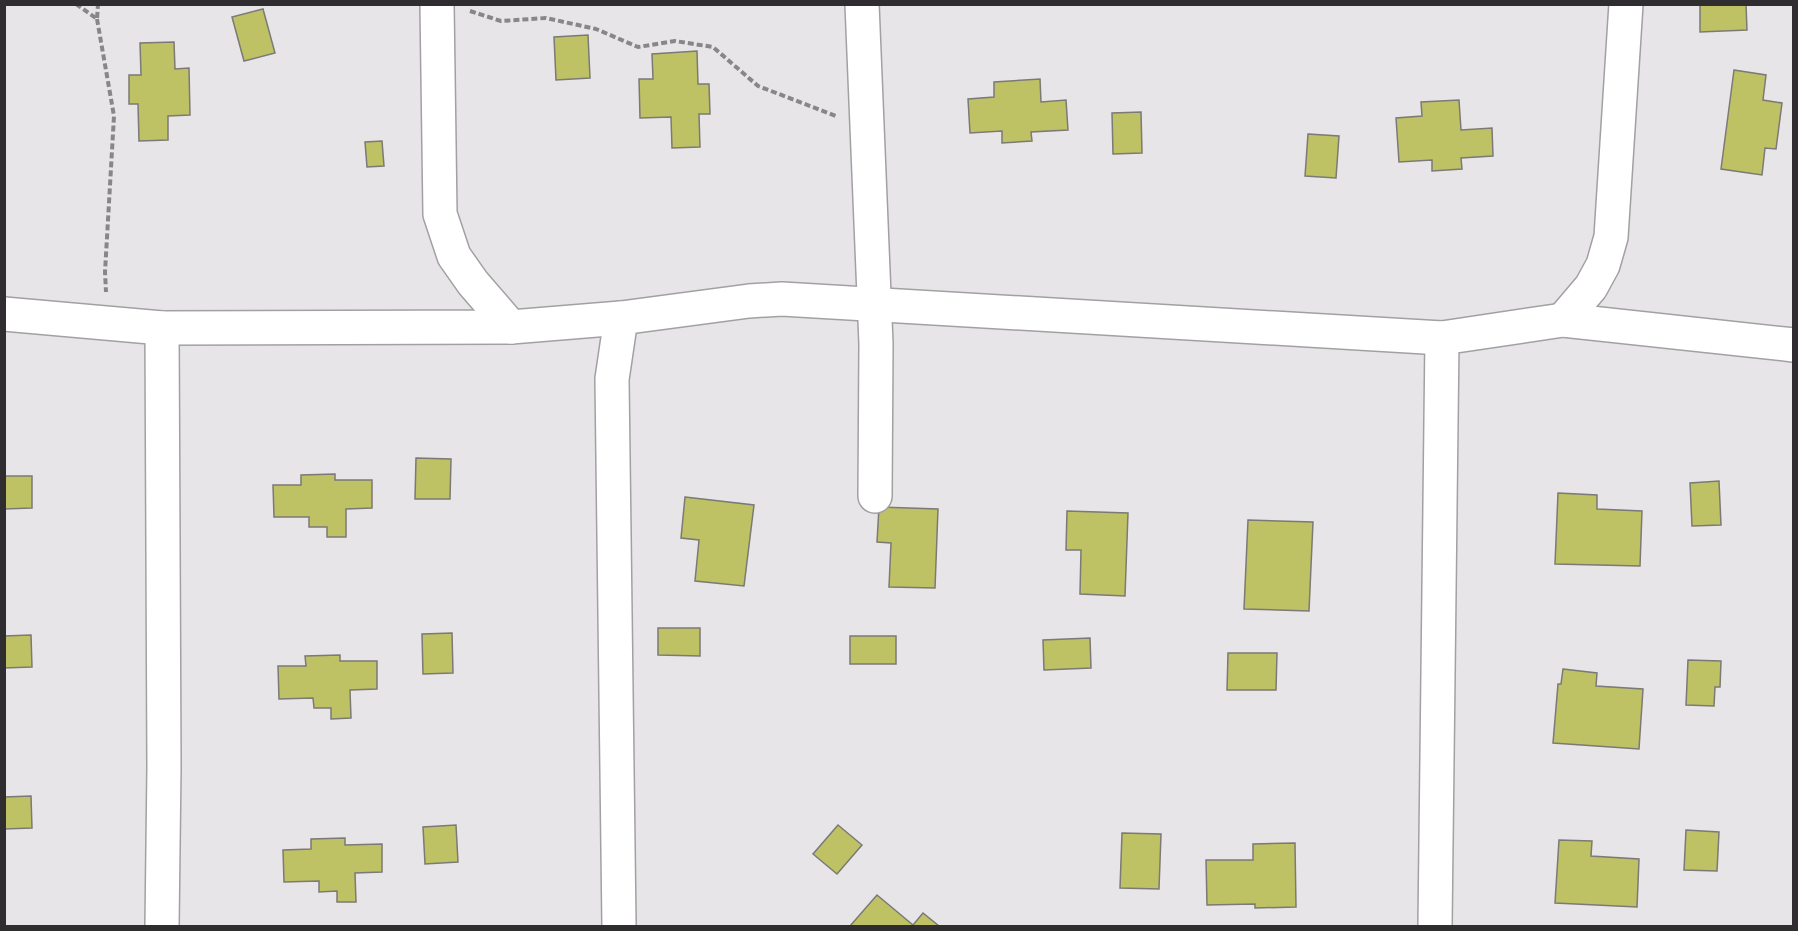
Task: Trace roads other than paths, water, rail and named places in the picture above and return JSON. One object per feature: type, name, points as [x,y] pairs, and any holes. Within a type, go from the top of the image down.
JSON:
[{"type":"street","points":[[862,4],[876,344],[875,496]]},
{"type":"street","points":[[1563,320],[1592,286],[1603,265],[1611,237],[1626,4]]},
{"type":"street","points":[[437,6],[440,214],[454,256],[473,283],[511,327]]},
{"type":"street","points":[[4,314],[162,328],[511,327],[621,318],[749,301],[782,299],[1442,338],[1563,320],[1794,345]]},
{"type":"street","points":[[618,927],[612,379],[621,318]]},
{"type":"street","points":[[162,328],[164,755],[162,927]]},
{"type":"street","points":[[1435,927],[1442,338]]}]
